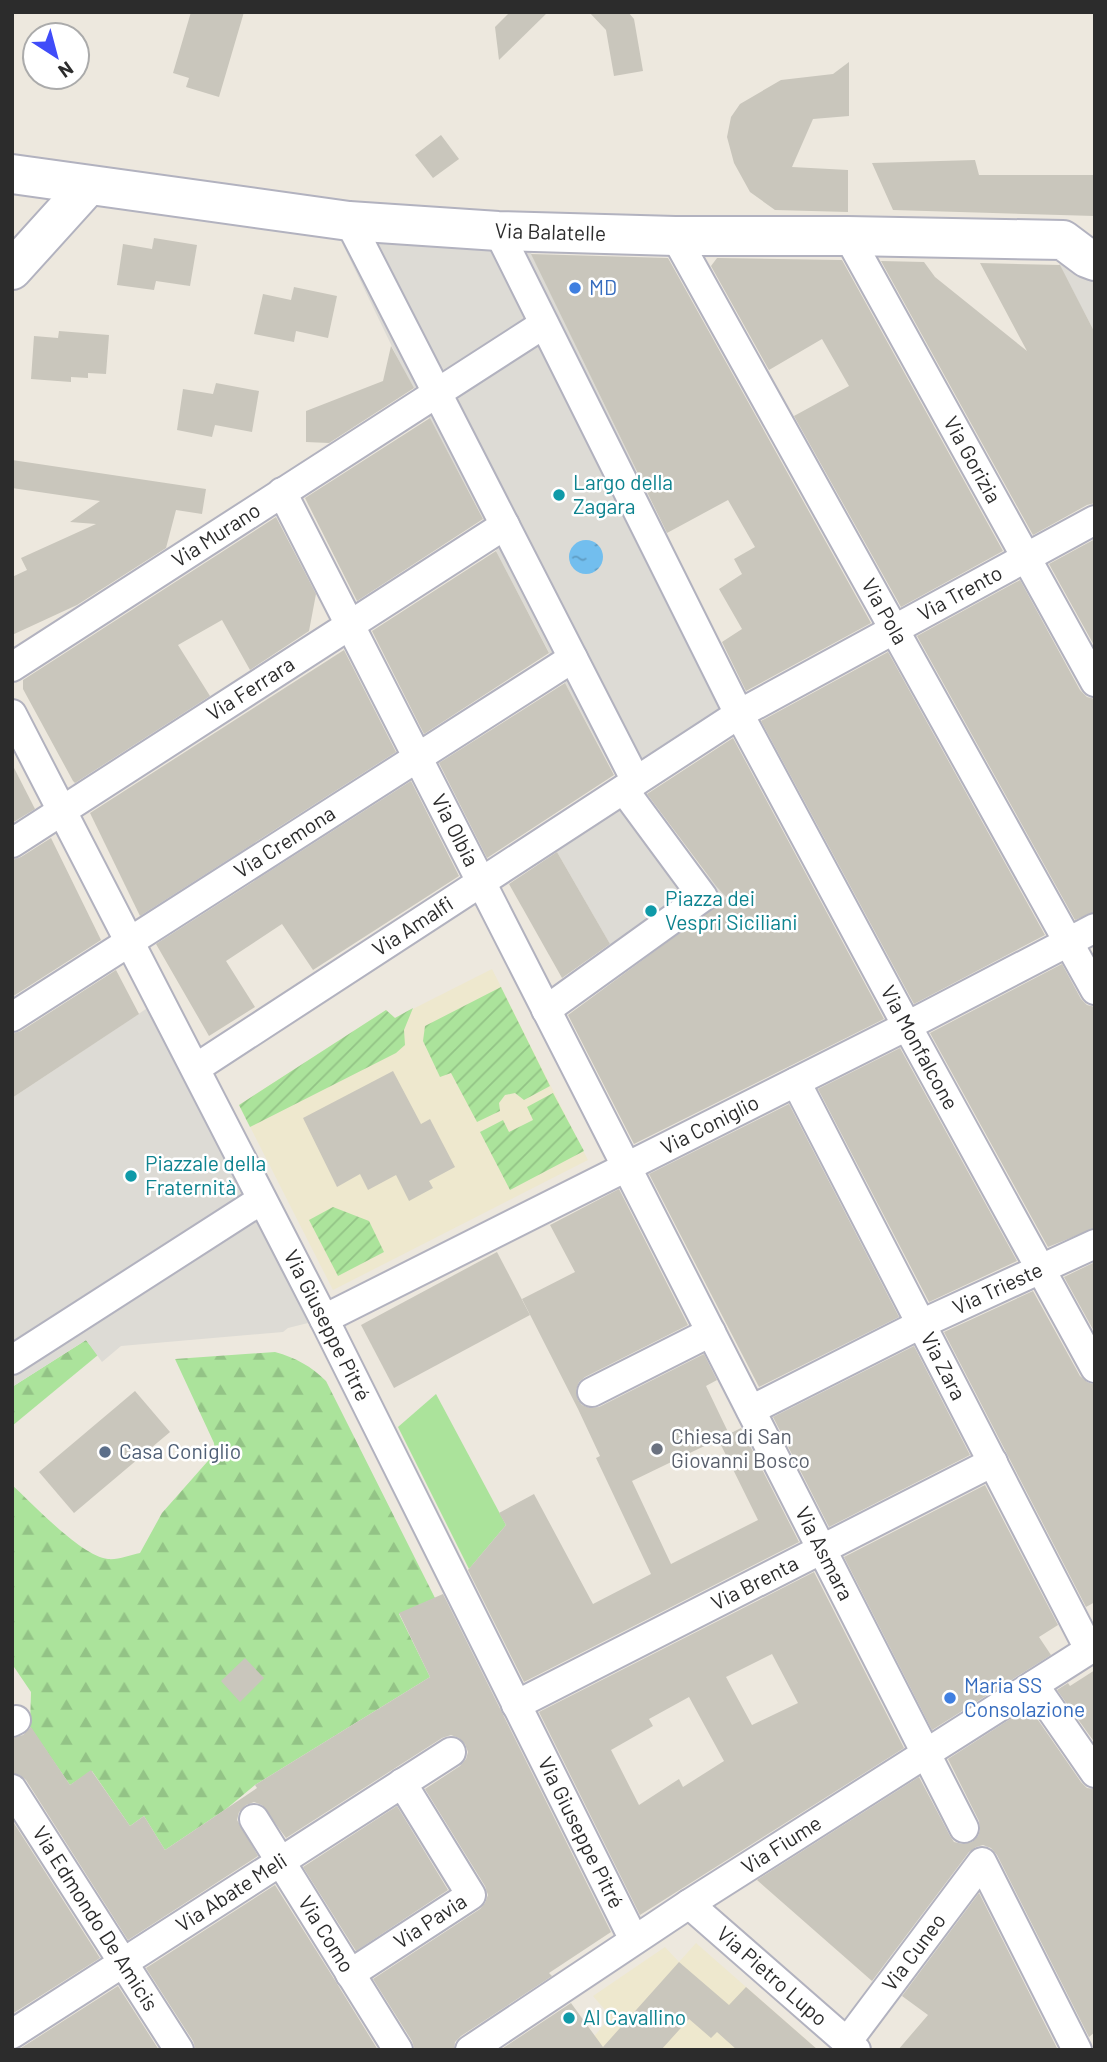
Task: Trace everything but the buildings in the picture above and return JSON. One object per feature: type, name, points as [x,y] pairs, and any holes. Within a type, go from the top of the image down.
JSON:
[{"type":"street","name":"Via Balatelle","points":[[12,174],[349,221],[498,230],[675,236],[1063,240],[1092,267]]},
{"type":"street","points":[[12,270],[88,186]]},
{"type":"street","points":[[349,221],[429,397],[566,663],[630,785],[703,897],[546,1010]]},
{"type":"street","name":"Via Monfalcone","points":[[498,230],[906,1026],[1095,1368]]},
{"type":"street","name":"Via Pola","points":[[675,236],[1095,990]]},
{"type":"street","name":"Via Gorizia","points":[[848,236],[1095,682]]},
{"type":"street","name":"Via Murano","points":[[12,667],[544,324]]},
{"type":"street","name":"Via Olbia","points":[[282,492],[626,1167]]},
{"type":"street","name":"Via Trento","points":[[630,785],[895,629],[1095,520]]},
{"type":"street","name":"Via Ferrara","points":[[12,843],[497,531]]},
{"type":"street","name":"Via Cremona","points":[[12,1017],[566,663]]},
{"type":"street","name":"Via Giuseppe Pitré","points":[[12,714],[324,1319],[634,1940]]},
{"type":"street","name":"Via Amalfi","points":[[195,1068],[630,785]]},
{"type":"street","name":"Via Coniglio","points":[[324,1319],[796,1082],[1095,928]]},
{"type":"street","name":"Via Zara","points":[[796,1082],[1092,1648]]},
{"type":"street","name":"Via Asmara","points":[[626,1167],[964,1828]]},
{"type":"street","points":[[12,1360],[261,1200]]},
{"type":"street","name":"Via Trieste","points":[[751,1410],[921,1324],[1095,1244]]},
{"type":"street","points":[[592,1392],[711,1332]]},
{"type":"street","name":"Via Brenta","points":[[516,1705],[993,1462]]},
{"type":"street","name":"Via Fiume","points":[[470,2050],[689,1904],[1092,1648]]},
{"type":"street","points":[[1034,1685],[1095,1773]]},
{"type":"street","name":"Via Abate Meli","points":[[12,2034],[451,1752]]},
{"type":"street","name":"Via Pavia","points":[[350,1974],[471,1895],[402,1783]]},
{"type":"street","name":"Via Edmondo De Amicis","points":[[12,1789],[179,2050]]},
{"type":"street","name":"Via Como","points":[[254,1819],[398,2050]]},
{"type":"street","name":"Via Cuneo","points":[[851,2046],[982,1862],[1077,2050]]},
{"type":"street","name":"Via Pietro Lupo","points":[[689,1904],[851,2046]]},
{"type":"shaded area","name":"Largo della Zagara","points":[[330,218],[521,232],[756,718],[646,794],[690,855],[729,900],[667,940],[553,1023],[539,996],[611,946],[549,838],[630,785],[615,775],[566,685],[498,555],[484,520],[399,361]]},
{"type":"shaded area","points":[[1095,257],[1095,333],[1059,264]]},
{"type":"shaded area","points":[[492,969],[588,1160],[333,1290],[239,1105],[386,1010],[395,1018]]},
{"type":"shaded area","name":"Piazzale della Fraternità","points":[[161,999],[324,1319],[288,1328],[283,1332],[121,1346],[102,1362],[86,1340],[12,1387],[12,1098]]},
{"type":"shaded area","points":[[696,1943],[818,2050],[582,2050],[611,2017],[593,1996],[665,1947],[679,1962]]},
{"type":"green space","points":[[501,987],[550,1086],[524,1100],[515,1093],[505,1095],[499,1103],[500,1111],[477,1122],[451,1073],[440,1077],[423,1041],[425,1026]]},
{"type":"green space","points":[[413,1008],[404,1030],[405,1045],[396,1053],[250,1127],[239,1105],[386,1010],[395,1018]]},
{"type":"green space","points":[[553,1093],[584,1151],[510,1190],[480,1132],[503,1120],[509,1132],[533,1120],[527,1107]]},
{"type":"green space","points":[[333,1207],[369,1221],[384,1252],[338,1276],[309,1220]]},
{"type":"green space","points":[[86,1340],[98,1355],[12,1426],[12,1387]]},
{"type":"green space","points":[[275,1352],[303,1363],[326,1381],[435,1598],[399,1614],[430,1677],[255,1785],[226,1809],[165,1850],[144,1816],[130,1826],[92,1771],[70,1785],[30,1727],[31,1692],[12,1664],[12,1485],[71,1539],[97,1556],[112,1559],[140,1553],[162,1513],[215,1453],[214,1443],[175,1359]]},
{"type":"green space","points":[[436,1394],[506,1525],[469,1569],[398,1427]]},
{"type":"water","points":[[586,540],[598,545],[603,557],[598,569],[586,574],[574,569],[569,557],[574,545]]},
{"type":"place","name":"MD","points":[[575,288]]},
{"type":"place","name":"Largo della Zagara","points":[[559,495]]},
{"type":"place","name":"Piazza dei Vespri Siciliani","points":[[651,911]]},
{"type":"place","name":"Piazzale della Fraternità","points":[[131,1176]]},
{"type":"place","name":"Chiesa di San Giovanni Bosco","points":[[657,1449]]},
{"type":"place","name":"Casa Coniglio","points":[[105,1452]]},
{"type":"place","name":"Maria SS Consolazione","points":[[950,1698]]},
{"type":"place","name":"Al Cavallino","points":[[569,2018]]}]
